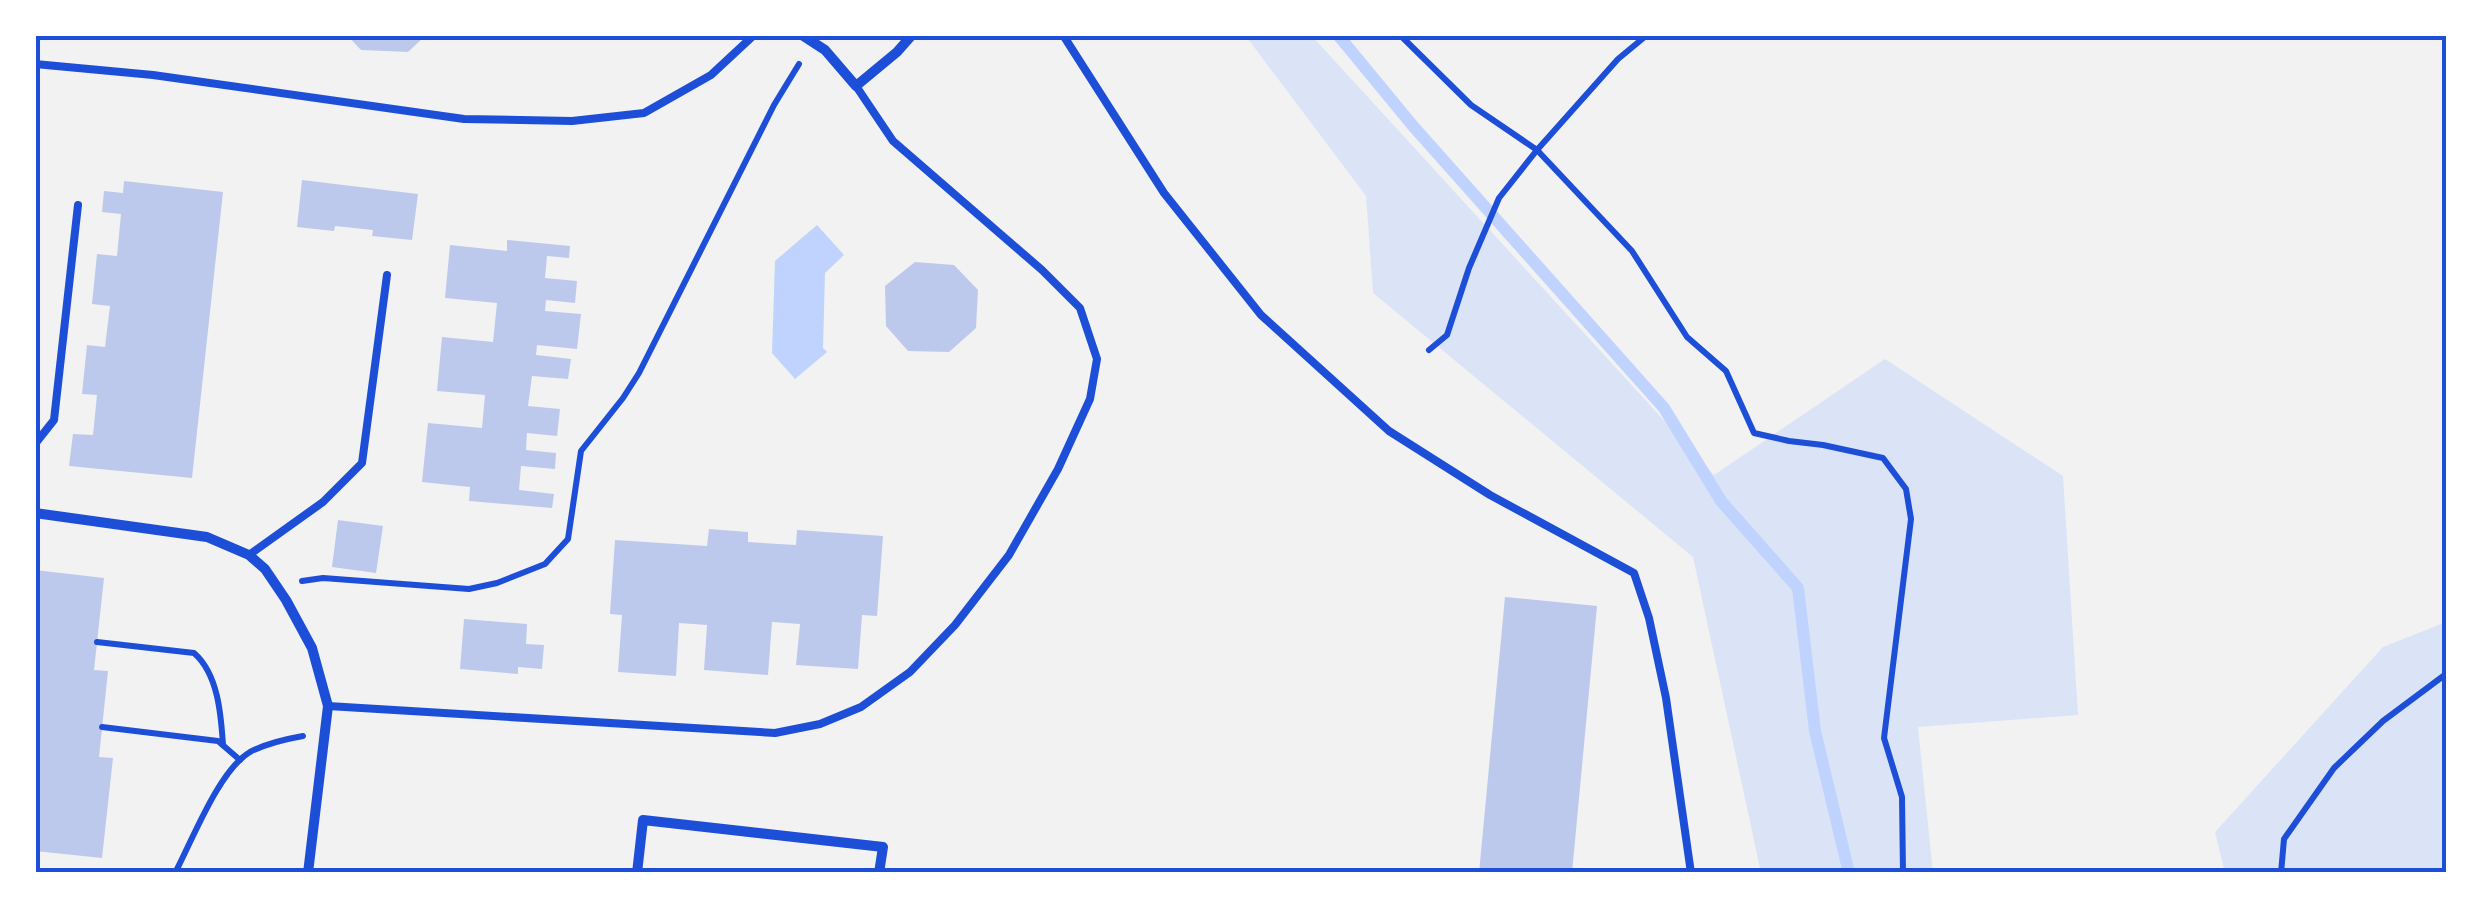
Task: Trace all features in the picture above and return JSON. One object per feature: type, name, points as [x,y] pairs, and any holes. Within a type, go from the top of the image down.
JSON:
[{"type":"street","points":[[802,35],[825,50],[856,86],[912,35]]},
{"type":"street","points":[[825,50],[833,35]]},
{"type":"street","points":[[35,512],[207,537],[249,555],[265,570],[312,648],[328,706],[308,873]]},
{"type":"street","points":[[637,873],[643,820],[882,847],[879,873]]},
{"type":"lane","points":[[35,64],[153,75],[464,118],[572,121],[644,113],[711,76],[754,35]]},
{"type":"lane","points":[[1063,35],[1164,193],[1261,315],[1389,431],[1490,495],[1634,574],[1650,618],[1666,698],[1691,873]]},
{"type":"lane","points":[[328,706],[775,733],[820,724],[862,707],[910,672],[955,625],[1009,555],[1058,468],[1090,399],[1097,359],[1080,308],[1042,270],[893,141],[856,86]]},
{"type":"lane","points":[[35,444],[54,420],[78,205]]},
{"type":"lane","points":[[249,555],[322,502],[362,463],[387,275]]},
{"type":"path","points":[[1400,35],[1471,105],[1537,150],[1632,250],[1686,337],[1726,372],[1754,432],[1883,458],[1906,488],[1911,520],[1884,738],[1902,797],[1904,873]]},
{"type":"path","points":[[1428,350],[1447,335],[1499,198],[1618,59],[1647,35]]},
{"type":"path","points":[[276,585],[323,578],[469,589],[497,584],[532,570],[558,552],[568,538],[581,451],[639,372],[774,105],[814,41]]},
{"type":"path","points":[[98,642],[198,656],[217,696],[223,744]]},
{"type":"path","points":[[2281,873],[2284,838],[2334,768],[2383,721],[2446,674]]},
{"type":"path","points":[[102,727],[218,741],[240,760]]},
{"type":"path","points":[[176,873],[223,780],[240,760],[250,752],[285,740],[324,732]]},
{"type":"shaded area","points":[[1245,35],[1311,35],[1714,475],[1885,359],[2063,476],[2078,715],[1918,727],[1933,873],[1761,873],[1693,557],[1373,293],[1366,196]]},
{"type":"shaded area","points":[[2446,622],[2446,873],[2225,873],[2215,832],[2383,647]]},
{"type":"water","points":[[817,225],[844,255],[825,273],[823,348],[827,352],[795,379],[772,353],[775,261]]},
{"type":"building","points":[[347,35],[426,35],[408,52],[361,50]]},
{"type":"building","points":[[302,180],[418,194],[412,240],[372,236],[373,230],[297,227]]},
{"type":"building","points":[[124,181],[223,192],[192,478],[69,466],[73,434],[93,435],[97,395],[82,394],[87,345],[105,347],[110,306],[92,304],[97,254],[117,256],[121,214],[102,212],[104,191],[123,193]]},
{"type":"building","points":[[507,240],[570,246],[569,258],[547,256],[545,278],[577,281],[575,303],[546,300],[545,311],[581,314],[577,349],[537,345],[536,355],[571,359],[568,379],[532,376],[528,406],[560,409],[557,436],[527,433],[526,450],[556,453],[555,469],[521,466],[519,490],[554,494],[552,508],[469,501],[470,487],[422,482],[428,423],[482,428],[485,395],[437,391],[442,337],[493,342],[497,303],[445,298],[450,245],[507,251]]},
{"type":"building","points":[[915,262],[954,265],[978,290],[976,328],[949,352],[908,351],[886,326],[885,286]]},
{"type":"building","points":[[338,520],[383,526],[376,573],[332,567]]},
{"type":"building","points":[[709,529],[748,532],[748,542],[796,545],[797,530],[883,536],[877,616],[862,615],[858,669],[796,665],[800,624],[772,622],[768,675],[704,670],[707,625],[679,623],[676,676],[618,672],[622,615],[610,614],[615,540],[707,546]]},
{"type":"building","points":[[35,570],[104,578],[94,670],[108,671],[99,757],[113,758],[102,858],[35,851]]},
{"type":"building","points":[[1505,597],[1597,606],[1572,873],[1479,873]]},
{"type":"building","points":[[464,619],[527,624],[526,644],[544,645],[542,669],[518,667],[518,674],[460,669]]},
{"type":"waterway","points":[[1338,35],[1413,126],[1664,408],[1721,501],[1798,588],[1815,731],[1849,873]]}]
